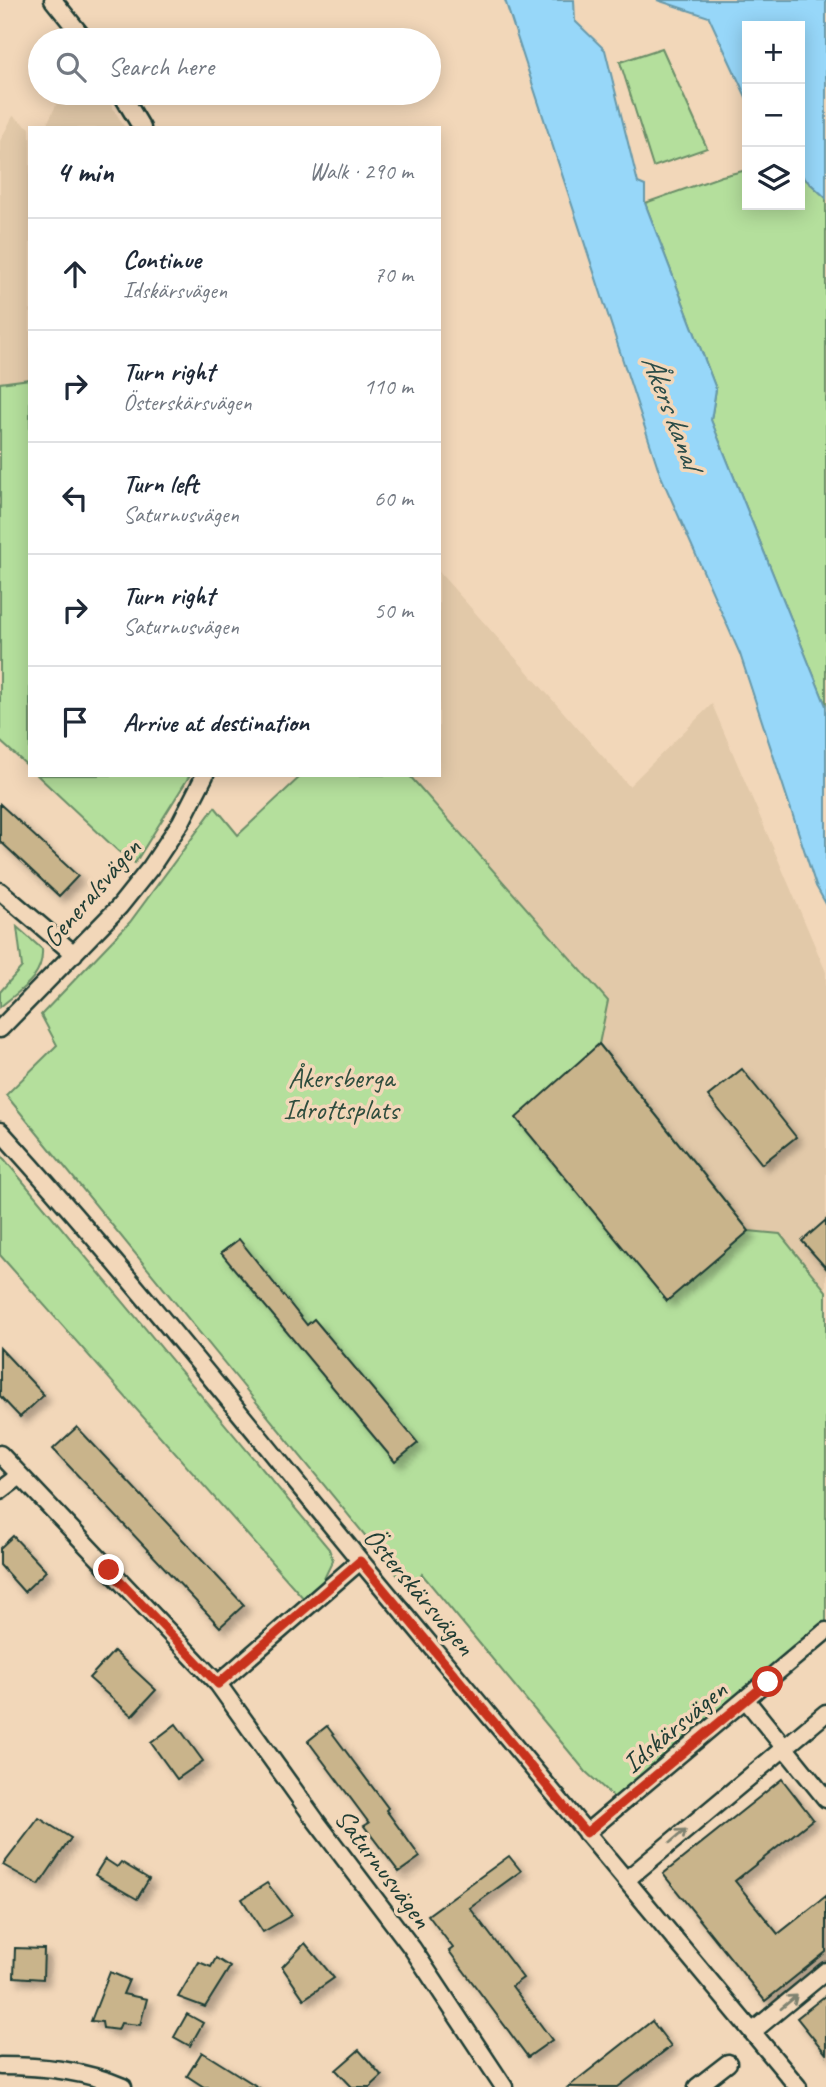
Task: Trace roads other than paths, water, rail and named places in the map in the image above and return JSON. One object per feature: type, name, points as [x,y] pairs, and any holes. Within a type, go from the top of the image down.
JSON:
[{"type":"street","points":[[53,0],[75,28]]},
{"type":"street","points":[[128,105],[141,126]]},
{"type":"street","name":"Generalsvägen","points":[[0,1030],[119,907],[152,867],[181,822],[204,777]]},
{"type":"street","points":[[0,891],[74,954]]},
{"type":"street","name":"Österskärsvägen","points":[[0,1131],[76,1216],[798,2087]]},
{"type":"street","name":"Saturnusvägen","points":[[0,1454],[218,1684],[316,1821],[412,1948],[504,2087]]},
{"type":"street","points":[[0,1491],[20,1476]]},
{"type":"street","points":[[218,1684],[360,1561]]},
{"type":"street","name":"Idskärsvägen","points":[[586,1833],[826,1631]]},
{"type":"street","points":[[746,1700],[826,1799]]},
{"type":"street","points":[[625,1880],[826,1713]]},
{"type":"street","points":[[752,2032],[826,1971]]},
{"type":"street","points":[[697,2087],[728,2063]]},
{"type":"street","points":[[0,2066],[29,2066],[80,2072],[123,2087]]},
{"type":"water","name":"Åkers kanal","points":[[505,0],[574,0],[575,21],[605,50],[638,183],[645,186],[645,203],[716,389],[711,420],[826,706],[826,904],[816,886],[740,654],[660,474]]},
{"type":"water","points":[[657,0],[826,0],[826,198],[805,179],[805,21],[742,21],[742,88],[709,17]]},
{"type":"park label","name":"Åkersberga Idrottsplats","points":[[341,1093]]}]
